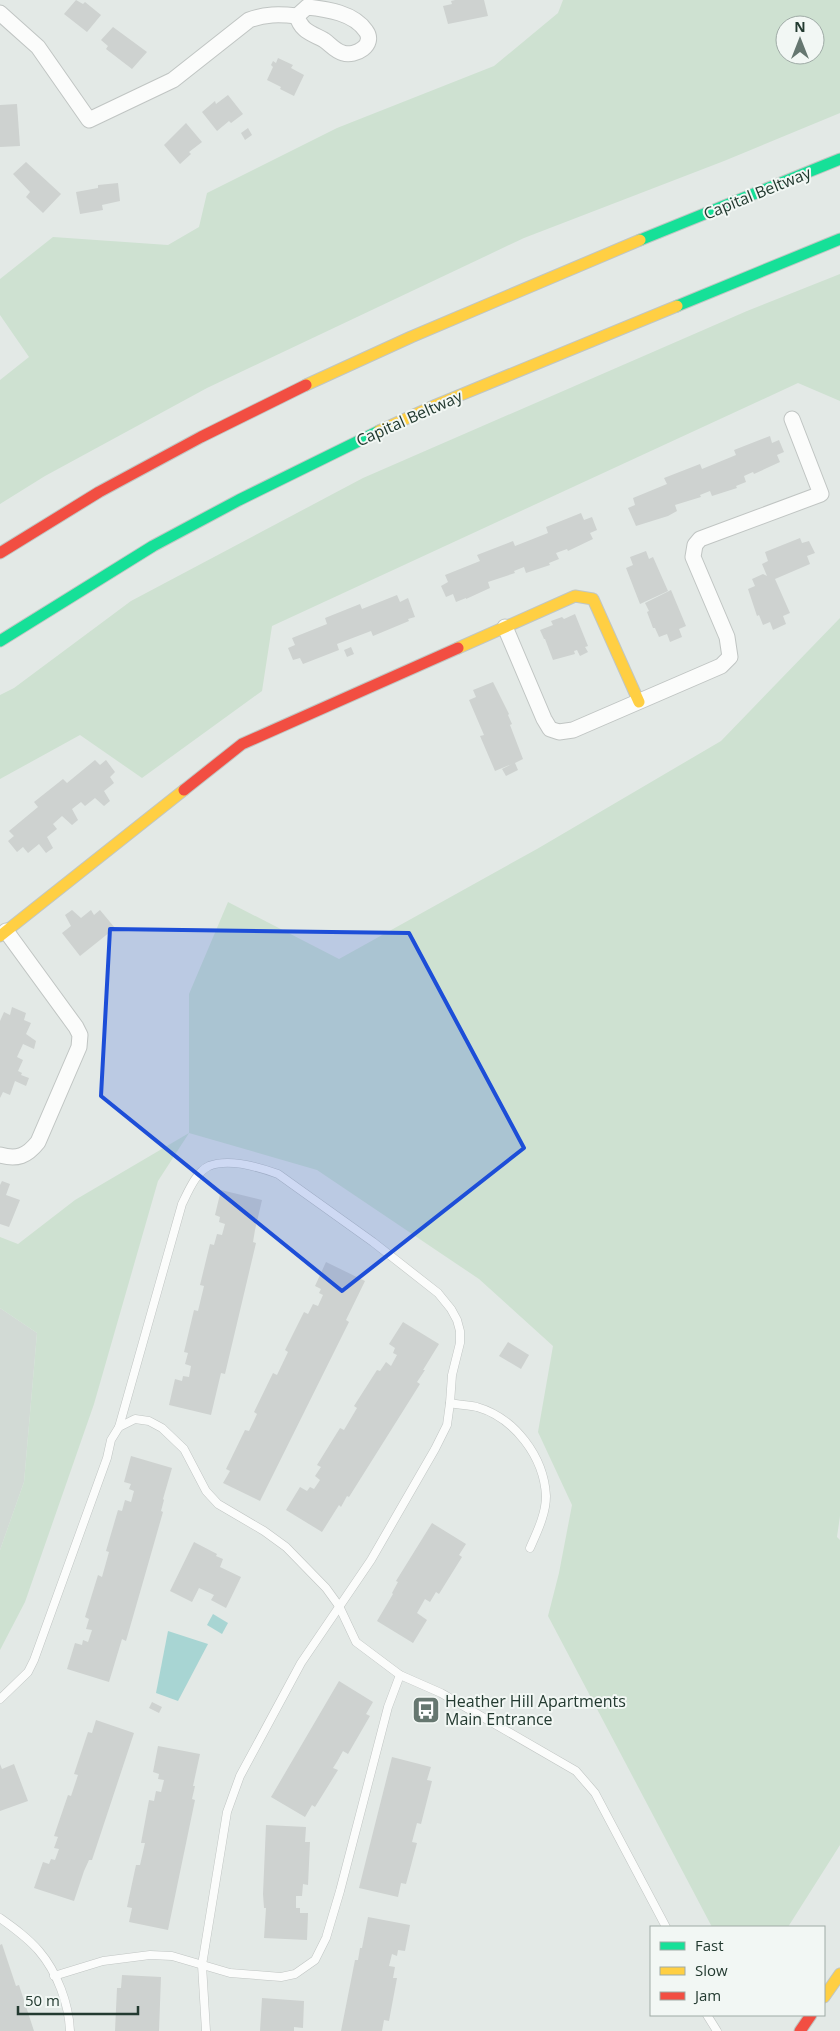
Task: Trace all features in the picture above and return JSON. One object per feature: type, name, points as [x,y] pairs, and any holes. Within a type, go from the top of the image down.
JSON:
[{"type":"main road","name":"Capital Beltway","points":[[0,553],[121,480],[212,430],[311,381],[412,336],[840,159]]},
{"type":"main road","name":"Capital Beltway","points":[[0,641],[153,546],[338,450],[436,406],[840,239]]},
{"type":"main road","points":[[3,934],[242,744],[575,596],[592,599],[639,702]]},
{"type":"main road","points":[[825,1996],[840,1974]]},
{"type":"main road","points":[[800,2031],[811,2016]]},
{"type":"street","points":[[0,13],[38,47],[89,120],[173,80],[248,20],[278,14],[297,16]]},
{"type":"street","points":[[505,627],[550,729],[559,732],[573,730],[720,666],[730,657],[727,637],[693,557],[695,545],[700,539],[821,494],[792,419]]},
{"type":"street","points":[[0,1156],[9,1158],[22,1157],[32,1150],[38,1142],[76,1054],[80,1035],[76,1027],[3,934]]},
{"type":"lane","points":[[0,1699],[28,1672],[34,1660],[107,1458],[111,1440],[119,1427],[182,1204],[202,1172],[210,1166],[221,1164],[260,1167],[278,1174],[373,1242],[438,1293],[451,1309],[460,1332],[460,1343],[452,1375],[447,1425],[371,1560],[301,1663],[240,1776],[232,1795],[227,1812],[202,1965],[206,2031]]},
{"type":"lane","points":[[450,1403],[478,1407],[506,1421],[529,1444],[541,1471],[546,1497],[542,1518],[530,1548]]},
{"type":"lane","points":[[119,1427],[135,1419],[149,1421],[162,1428],[184,1449],[206,1491],[218,1504],[264,1531],[286,1547],[326,1588],[339,1606],[356,1642],[400,1675],[441,1693],[576,1771],[595,1793],[665,1926]]},
{"type":"lane","points":[[54,1976],[103,1961],[139,1956],[172,1956],[230,1973],[281,1977],[295,1974],[315,1960],[326,1938],[388,1707],[400,1675]]},
{"type":"lane","points":[[0,1918],[39,1951],[54,1976],[67,2008],[70,2031]]},
{"type":"lane","points":[[708,2016],[717,2031]]},
{"type":"highlighted area","points":[[110,929],[409,933],[524,1148],[342,1291],[101,1096]]},
{"type":"shaded area","points":[[0,1308],[37,1333],[24,1482],[0,1550]]},
{"type":"green space","points":[[563,0],[840,0],[840,113],[724,161],[524,238],[207,388],[45,476],[0,504],[0,380],[29,357],[0,315],[0,279],[53,237],[168,245],[199,227],[207,193],[337,128],[494,66],[558,13]]},
{"type":"green space","points":[[840,274],[840,401],[798,383],[272,626],[262,691],[142,778],[80,735],[0,779],[0,695],[14,688],[131,601],[363,478],[747,311]]},
{"type":"green space","points":[[840,618],[840,1516],[837,1537],[840,1540],[840,1845],[789,1926],[711,1926],[548,1616],[559,1573],[572,1505],[538,1432],[553,1346],[479,1279],[317,1170],[189,1133],[189,994],[228,902],[339,959],[537,849],[721,741]]},
{"type":"green space","points":[[189,1133],[158,1181],[94,1404],[25,1602],[0,1650],[0,1550],[24,1482],[37,1333],[0,1308],[0,1237],[18,1244],[75,1200]]},
{"type":"water","points":[[213,1614],[228,1623],[222,1634],[207,1625]]},
{"type":"water","points":[[168,1631],[208,1644],[178,1701],[156,1693]]},
{"type":"building","points":[[76,0],[83,4],[85,2],[101,15],[87,32],[64,14]]},
{"type":"building","points":[[484,0],[488,16],[448,24],[443,6],[452,4],[451,1]]},
{"type":"building","points":[[113,27],[147,52],[132,69],[106,49],[108,46],[101,40]]},
{"type":"building","points":[[278,58],[293,65],[291,68],[304,75],[294,96],[267,80],[273,67],[271,65],[273,61],[276,63]]},
{"type":"building","points":[[228,95],[243,114],[231,123],[229,121],[217,131],[202,112],[215,101],[216,104]]},
{"type":"building","points":[[17,104],[20,146],[0,147],[0,105]]},
{"type":"building","points":[[186,123],[202,142],[189,152],[191,154],[180,164],[164,145]]},
{"type":"building","points":[[248,128],[252,135],[245,140],[241,133]]},
{"type":"building","points":[[26,162],[61,194],[43,213],[26,197],[30,192],[13,174]]},
{"type":"building","points":[[118,183],[120,201],[102,205],[103,210],[80,214],[76,192],[98,188],[98,185]]},
{"type":"building","points":[[770,436],[772,443],[779,440],[784,452],[777,455],[780,462],[754,474],[753,472],[744,476],[746,482],[736,486],[737,488],[712,496],[710,491],[700,495],[701,497],[675,505],[677,511],[668,516],[636,526],[628,508],[635,505],[633,498],[667,484],[664,478],[700,464],[702,469],[736,455],[734,450]]},
{"type":"building","points":[[581,513],[584,520],[592,517],[597,530],[590,533],[593,539],[568,551],[567,549],[556,553],[559,559],[549,563],[550,565],[526,573],[524,567],[514,571],[515,573],[488,582],[490,588],[466,599],[456,602],[453,594],[446,597],[441,586],[448,582],[445,575],[480,561],[477,555],[513,541],[515,546],[548,533],[546,527]]},
{"type":"building","points":[[800,538],[802,543],[809,541],[815,553],[807,556],[810,564],[775,579],[790,613],[783,616],[786,624],[773,630],[770,622],[763,625],[759,615],[757,616],[748,589],[755,586],[752,579],[763,574],[767,576],[762,564],[768,561],[765,552]]},
{"type":"building","points":[[646,551],[649,559],[653,557],[668,591],[640,604],[626,568],[633,565],[630,557]]},
{"type":"building","points":[[671,590],[686,626],[679,629],[682,637],[670,642],[667,634],[659,637],[655,628],[653,628],[645,603]]},
{"type":"building","points":[[397,595],[400,602],[408,598],[415,617],[373,636],[371,631],[337,644],[339,650],[303,664],[300,658],[293,660],[288,648],[295,645],[292,638],[327,624],[325,618],[360,604],[362,609]]},
{"type":"building","points":[[575,614],[588,646],[585,647],[588,652],[580,656],[577,650],[574,651],[575,654],[553,660],[540,630],[553,625],[551,621],[562,617],[564,619]]},
{"type":"building","points":[[351,647],[354,654],[347,657],[344,650]]},
{"type":"building","points":[[493,682],[509,714],[512,724],[510,725],[523,759],[515,763],[518,770],[506,776],[502,769],[512,764],[495,771],[480,736],[484,735],[469,700],[476,697],[473,690]]},
{"type":"building","points":[[95,760],[100,765],[106,760],[115,772],[110,777],[114,783],[104,791],[110,801],[104,806],[95,798],[85,806],[81,802],[72,809],[78,820],[72,825],[62,816],[53,824],[57,829],[47,837],[53,848],[46,853],[39,844],[28,853],[23,847],[17,852],[8,841],[14,836],[9,831],[38,807],[34,802],[63,779],[67,783]]},
{"type":"building","points":[[72,910],[81,918],[91,910],[94,915],[100,910],[115,928],[80,956],[62,933],[71,926],[65,915]]},
{"type":"building","points":[[12,1007],[26,1013],[24,1020],[31,1023],[26,1034],[36,1041],[34,1049],[23,1044],[17,1057],[23,1060],[18,1071],[22,1073],[21,1075],[29,1078],[26,1086],[15,1081],[10,1095],[3,1092],[0,1098],[0,1021],[4,1012],[10,1015]]},
{"type":"building","points":[[2,1181],[10,1184],[6,1195],[20,1200],[9,1227],[0,1224],[0,1185]]},
{"type":"building","points":[[221,1190],[262,1200],[253,1242],[256,1243],[225,1374],[221,1373],[211,1415],[169,1405],[175,1379],[182,1381],[183,1376],[189,1377],[191,1366],[185,1364],[188,1353],[184,1352],[194,1310],[198,1311],[204,1286],[200,1285],[210,1244],[214,1245],[217,1234],[222,1235],[225,1224],[219,1222],[220,1217],[215,1215]]},
{"type":"building","points":[[326,1262],[365,1281],[346,1320],[349,1322],[260,1501],[223,1483],[230,1471],[226,1469],[245,1430],[249,1431],[257,1414],[254,1412],[273,1373],[277,1375],[288,1352],[285,1350],[304,1312],[308,1314],[313,1304],[318,1306],[323,1295],[319,1293],[321,1289],[315,1286]]},
{"type":"building","points":[[403,1322],[439,1344],[417,1382],[420,1384],[349,1497],[347,1496],[341,1507],[339,1505],[322,1532],[286,1510],[300,1487],[307,1491],[310,1487],[314,1489],[320,1480],[315,1476],[321,1467],[317,1465],[340,1428],[344,1430],[357,1408],[354,1406],[377,1370],[380,1371],[386,1362],[391,1366],[397,1355],[393,1353],[395,1348],[389,1344]]},
{"type":"building","points":[[508,1342],[529,1355],[521,1369],[499,1356]]},
{"type":"building","points":[[131,1456],[172,1468],[163,1499],[161,1511],[163,1512],[126,1641],[122,1639],[109,1682],[67,1669],[75,1643],[82,1645],[83,1640],[88,1642],[92,1630],[86,1629],[89,1619],[85,1617],[98,1575],[102,1577],[109,1552],[106,1551],[118,1510],[122,1511],[125,1500],[131,1502],[134,1491],[129,1489],[131,1484],[124,1482]]},
{"type":"building","points":[[432,1523],[466,1544],[459,1555],[462,1557],[439,1594],[436,1592],[430,1602],[425,1599],[417,1613],[427,1620],[413,1643],[377,1621],[393,1594],[398,1582],[396,1581]]},
{"type":"building","points":[[194,1542],[223,1559],[220,1567],[241,1577],[226,1608],[211,1600],[214,1595],[199,1588],[192,1602],[170,1591]]},
{"type":"building","points":[[339,1681],[373,1702],[366,1714],[370,1716],[348,1754],[343,1751],[333,1768],[338,1770],[315,1807],[312,1805],[305,1817],[271,1797]]},
{"type":"building","points":[[152,1702],[162,1707],[159,1713],[149,1708]]},
{"type":"building","points":[[419,1702],[433,1708],[427,1721],[414,1715]]},
{"type":"building","points":[[96,1720],[134,1733],[92,1860],[89,1860],[84,1871],[74,1901],[34,1888],[43,1862],[49,1864],[51,1859],[55,1860],[59,1849],[54,1848],[58,1837],[54,1836],[68,1795],[71,1796],[78,1775],[74,1774],[88,1732],[92,1733]]},
{"type":"building","points":[[158,1746],[200,1754],[193,1786],[195,1786],[192,1799],[195,1800],[168,1930],[129,1922],[132,1908],[127,1907],[136,1865],[140,1865],[145,1843],[141,1843],[149,1800],[154,1801],[156,1791],[161,1792],[164,1780],[158,1779],[159,1774],[153,1772]]},
{"type":"building","points":[[392,1757],[431,1767],[427,1780],[432,1781],[421,1824],[417,1823],[412,1842],[417,1843],[406,1884],[401,1883],[398,1897],[359,1888]]},
{"type":"building","points":[[0,1764],[2,1769],[14,1764],[28,1801],[0,1811]]},
{"type":"building","points":[[266,1825],[306,1827],[305,1842],[310,1842],[308,1885],[303,1884],[302,1896],[296,1896],[296,1908],[300,1908],[300,1913],[308,1913],[307,1940],[264,1938],[266,1908],[264,1908],[263,1894]]},
{"type":"building","points":[[368,1917],[410,1925],[405,1951],[398,1950],[397,1956],[392,1954],[389,1966],[395,1967],[393,1978],[397,1978],[389,2021],[384,2020],[382,2031],[341,2031],[355,1960],[358,1960],[360,1948],[362,1948]]},
{"type":"building","points":[[2,1944],[16,1986],[19,1985],[34,2031],[0,2031],[0,1945]]},
{"type":"building","points":[[122,1975],[161,1977],[159,2031],[115,2031],[117,1988],[121,1988]]},
{"type":"building","points":[[262,1998],[304,2001],[303,2028],[294,2027],[294,2031],[260,2031]]},
{"type":"traffic: fast","points":[[640,240],[840,159]]},
{"type":"traffic: fast","points":[[677,306],[840,239]]},
{"type":"traffic: fast","points":[[0,641],[153,546],[239,500],[379,431]]},
{"type":"traffic: slow","points":[[306,385],[411,337],[640,240]]},
{"type":"traffic: slow","points":[[379,431],[436,405],[677,306]]},
{"type":"traffic: slow","points":[[458,648],[575,596],[593,599],[639,702]]},
{"type":"traffic: slow","points":[[0,936],[184,790]]},
{"type":"traffic: slow","points":[[825,1996],[840,1974]]},
{"type":"traffic: jam","points":[[0,553],[99,492],[201,437],[306,385]]},
{"type":"traffic: jam","points":[[184,790],[242,744],[458,648]]},
{"type":"traffic: jam","points":[[800,2031],[810,2016]]},
{"type":"place","name":"Heather Hill Apartments Main Entrance","points":[[426,1710]]}]
